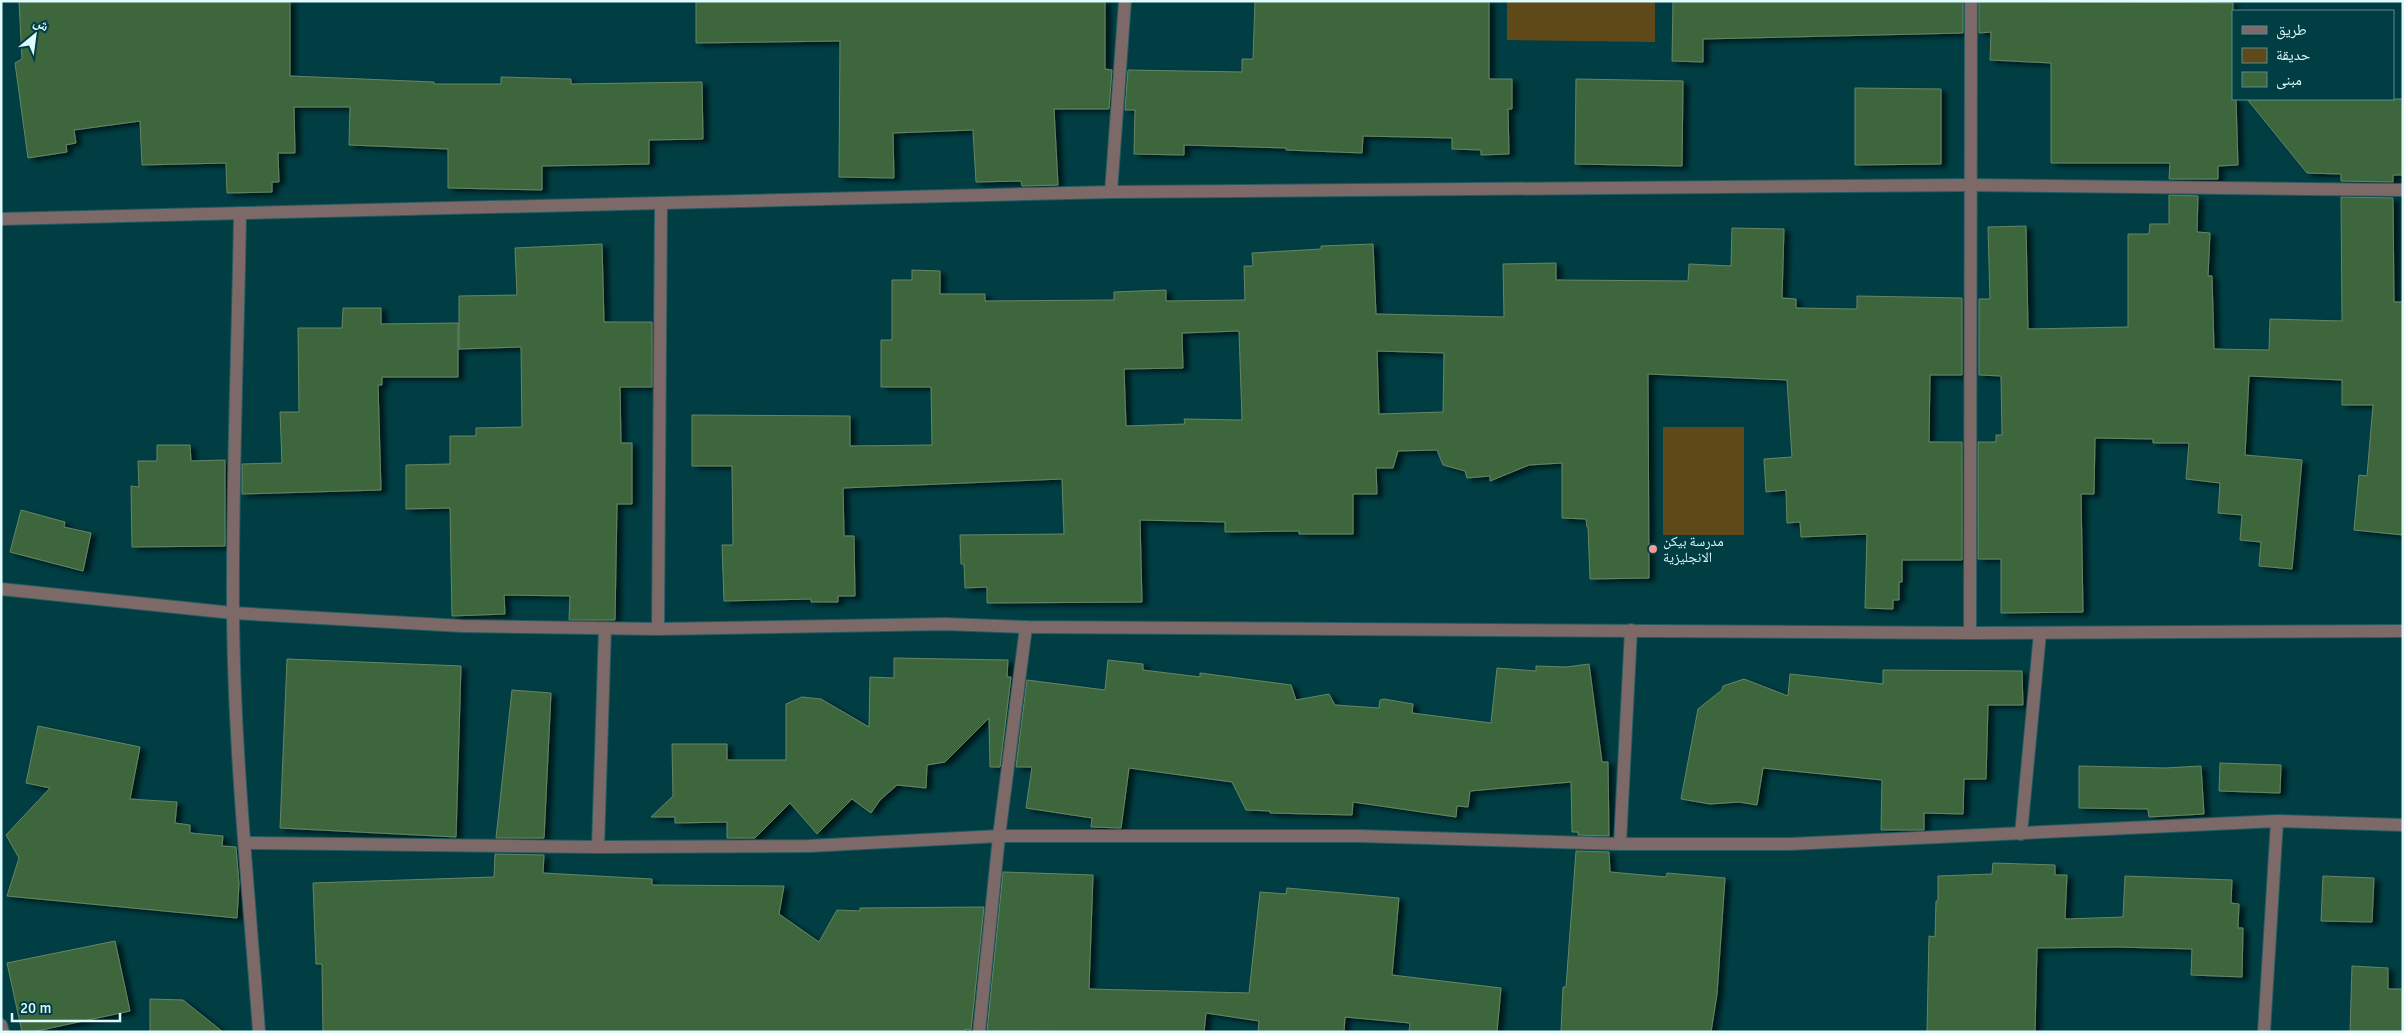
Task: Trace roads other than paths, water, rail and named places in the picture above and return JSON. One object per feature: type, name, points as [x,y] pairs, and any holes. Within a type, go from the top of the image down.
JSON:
[{"type":"street","points":[[1111,192],[1125,1]]},
{"type":"street","points":[[1970,633],[1971,1]]},
{"type":"street","points":[[1,219],[1111,192],[1970,185],[2403,190]]},
{"type":"street","points":[[658,629],[661,204]]},
{"type":"street","points":[[240,213],[233,613],[240,802],[246,843],[259,1032]]},
{"type":"street","points":[[1,589],[233,613],[462,626],[658,629],[945,624],[1026,627],[1970,633],[2403,632]]},
{"type":"street","points":[[979,1032],[999,836],[1026,627]]},
{"type":"street","points":[[598,847],[606,628]]},
{"type":"street","points":[[1620,844],[1631,630]]},
{"type":"street","points":[[2021,834],[2040,633]]},
{"type":"street","points":[[246,843],[598,847],[810,846],[999,836],[1359,836],[1620,844],[1790,844],[1947,835],[2021,834],[2277,821],[2403,825]]},
{"type":"street","points":[[2264,1032],[2277,821]]},
{"type":"street","points":[[1,1025],[2,1032]]},
{"type":"place","name":"مدرسة بيكن الانجليزية","points":[[1653,549]]}]
